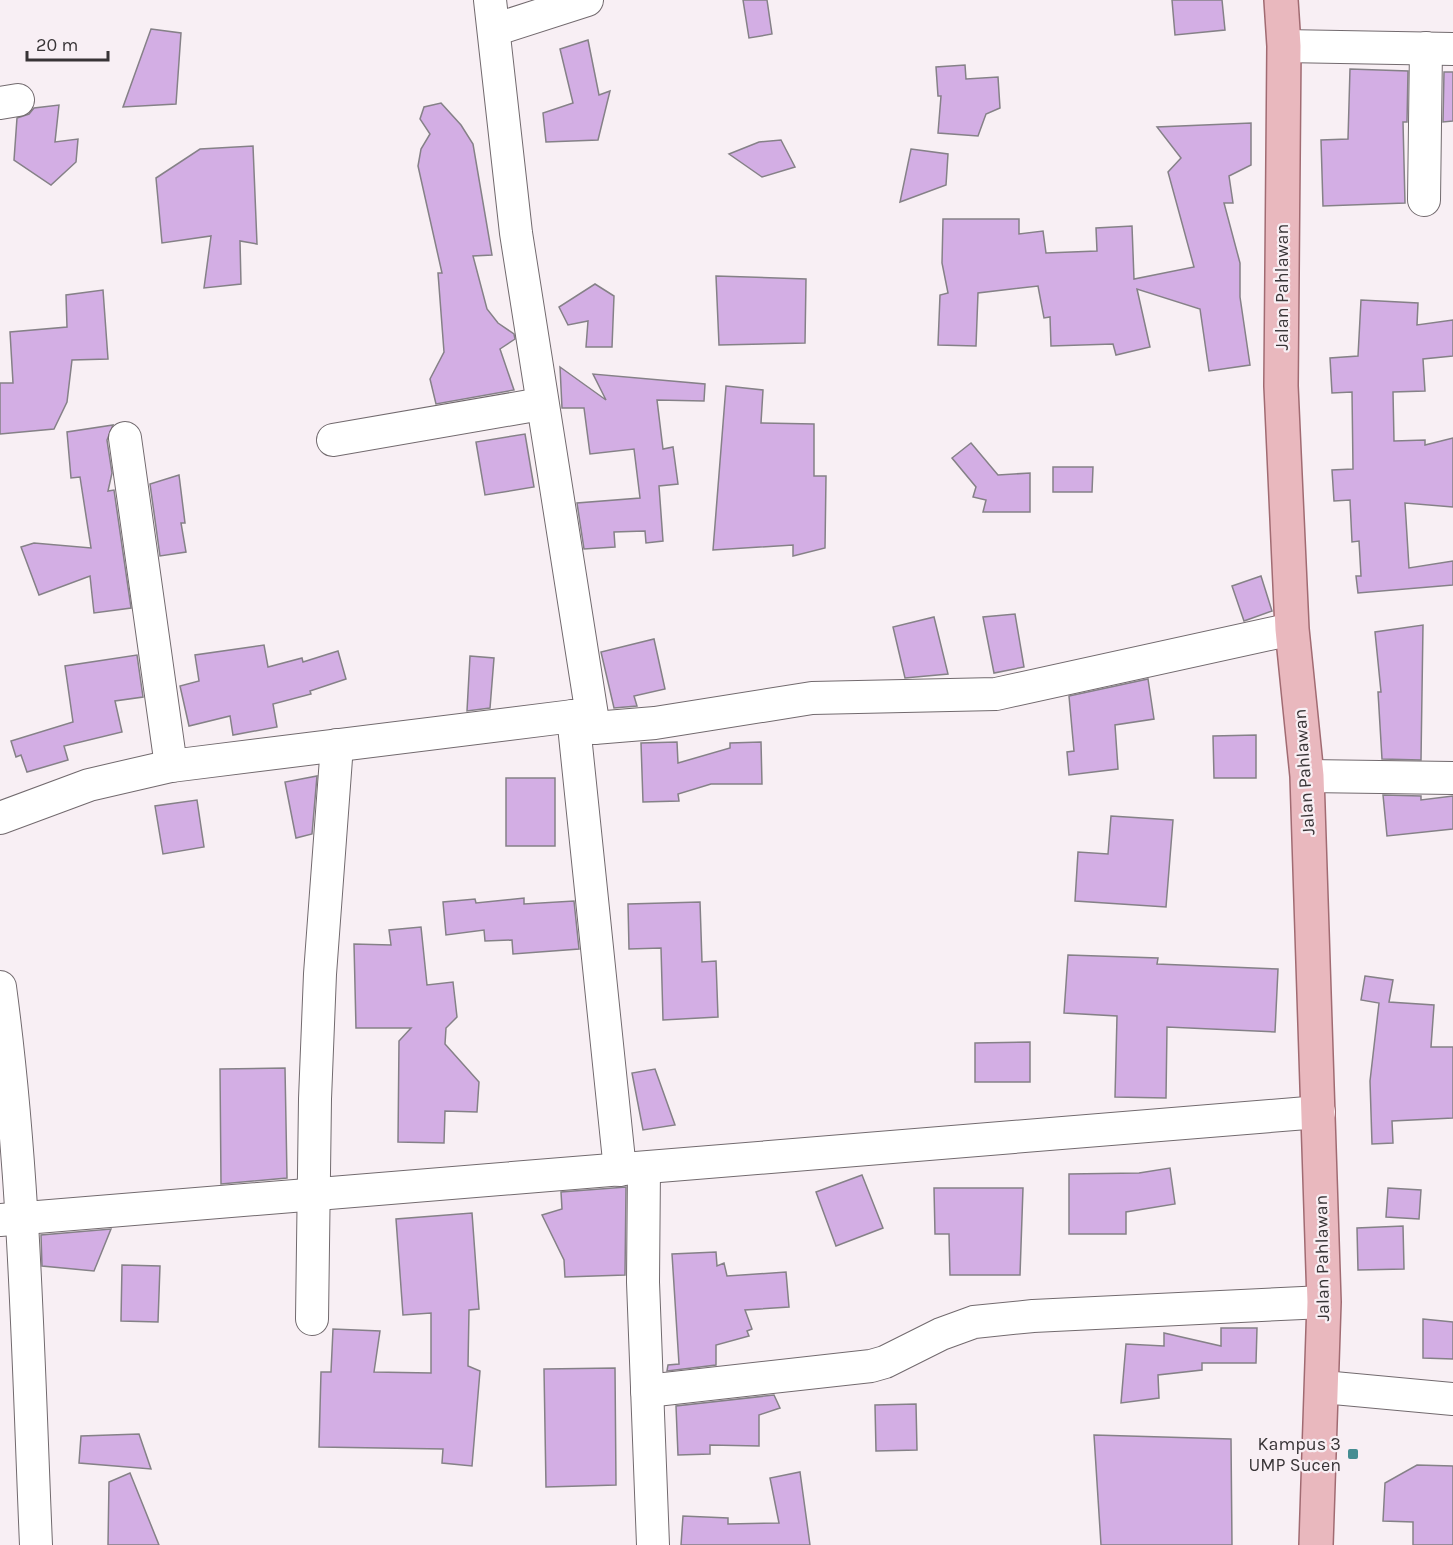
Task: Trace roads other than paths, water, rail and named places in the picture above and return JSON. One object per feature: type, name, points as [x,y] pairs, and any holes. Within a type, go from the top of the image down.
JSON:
[{"type":"main road","name":"Jalan Pahlawan","points":[[1281,0],[1284,46],[1281,386],[1292,629],[1307,776],[1324,1302],[1316,1545]]},
{"type":"street","points":[[587,0],[492,15],[516,233],[583,722],[632,1169],[653,1545]]},
{"type":"street","points":[[1284,46],[1440,49],[1424,200]]},
{"type":"street","points":[[333,440],[541,404]]},
{"type":"street","points":[[125,438],[171,766]]},
{"type":"street","points":[[0,818],[89,785],[171,766],[337,746],[583,722],[655,723],[812,698],[996,694],[1292,629]]},
{"type":"street","points":[[312,1319],[313,1195],[321,974],[337,746]]},
{"type":"street","points":[[1307,776],[1453,778]]},
{"type":"street","points":[[0,987],[10,1061],[11,1220],[36,1545]]},
{"type":"street","points":[[11,1220],[1319,1112]]},
{"type":"street","points":[[646,1391],[871,1366],[885,1362],[941,1334],[974,1322],[1033,1316],[1324,1302]]},
{"type":"street","points":[[1323,1387],[1453,1399]]},
{"type":"place","name":"Kampus 3 UMP Sucen","points":[[1353,1454]]}]
